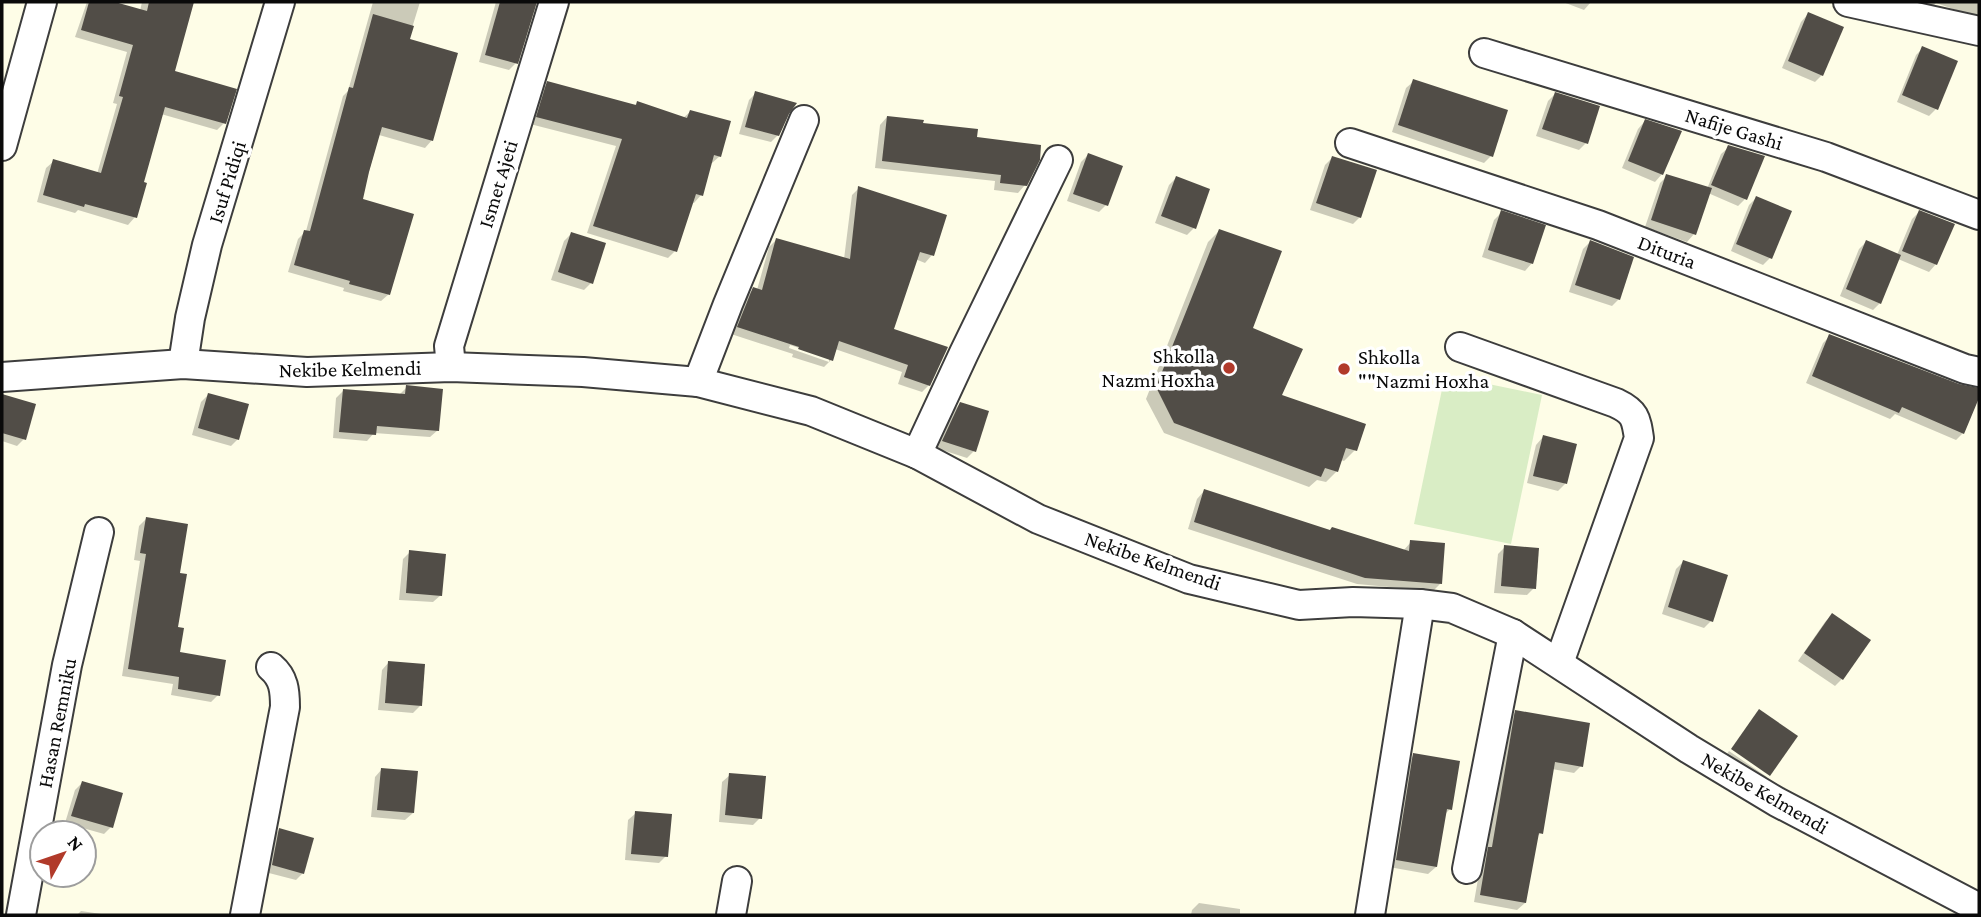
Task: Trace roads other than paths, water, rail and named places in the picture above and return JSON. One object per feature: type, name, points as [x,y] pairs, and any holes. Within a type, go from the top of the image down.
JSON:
[{"type":"street","points":[[2,146],[43,2]]},
{"type":"street","name":"Isuf Pidiqi","points":[[183,364],[190,318],[207,246],[280,2]]},
{"type":"street","name":"Ismet Ajeti","points":[[451,367],[449,346],[554,2]]},
{"type":"street","points":[[1848,2],[1979,32]]},
{"type":"street","name":"Nafije Gashi","points":[[1484,53],[1826,157],[1979,215]]},
{"type":"street","points":[[698,382],[727,304],[804,120]]},
{"type":"street","name":"Dituria","points":[[1350,143],[1598,225],[1965,369],[1979,372]]},
{"type":"street","points":[[917,454],[1058,160]]},
{"type":"street","points":[[1460,346],[1616,403],[1629,409],[1637,420],[1639,438],[1559,663]]},
{"type":"street","name":"Nekibe Kelmendi","points":[[2,377],[183,364],[307,372],[451,367],[583,372],[698,382],[811,411],[917,454],[1038,519],[1189,579],[1299,605],[1353,602],[1451,607],[1513,634],[1689,749],[1777,802],[1979,908]]},
{"type":"street","name":"Hasan Remniku","points":[[21,915],[67,665],[99,532]]},
{"type":"street","points":[[1370,915],[1420,604]]},
{"type":"street","points":[[1467,869],[1513,634]]},
{"type":"street","points":[[245,915],[285,707],[285,688],[278,673],[271,667]]},
{"type":"street","points":[[731,915],[737,881]]},
{"type":"place","name":"Shkolla Nazmi Hoxha","points":[[1229,368]]},
{"type":"place","name":"Shkolla \"\"Nazmi Hoxha","points":[[1344,369]]}]
